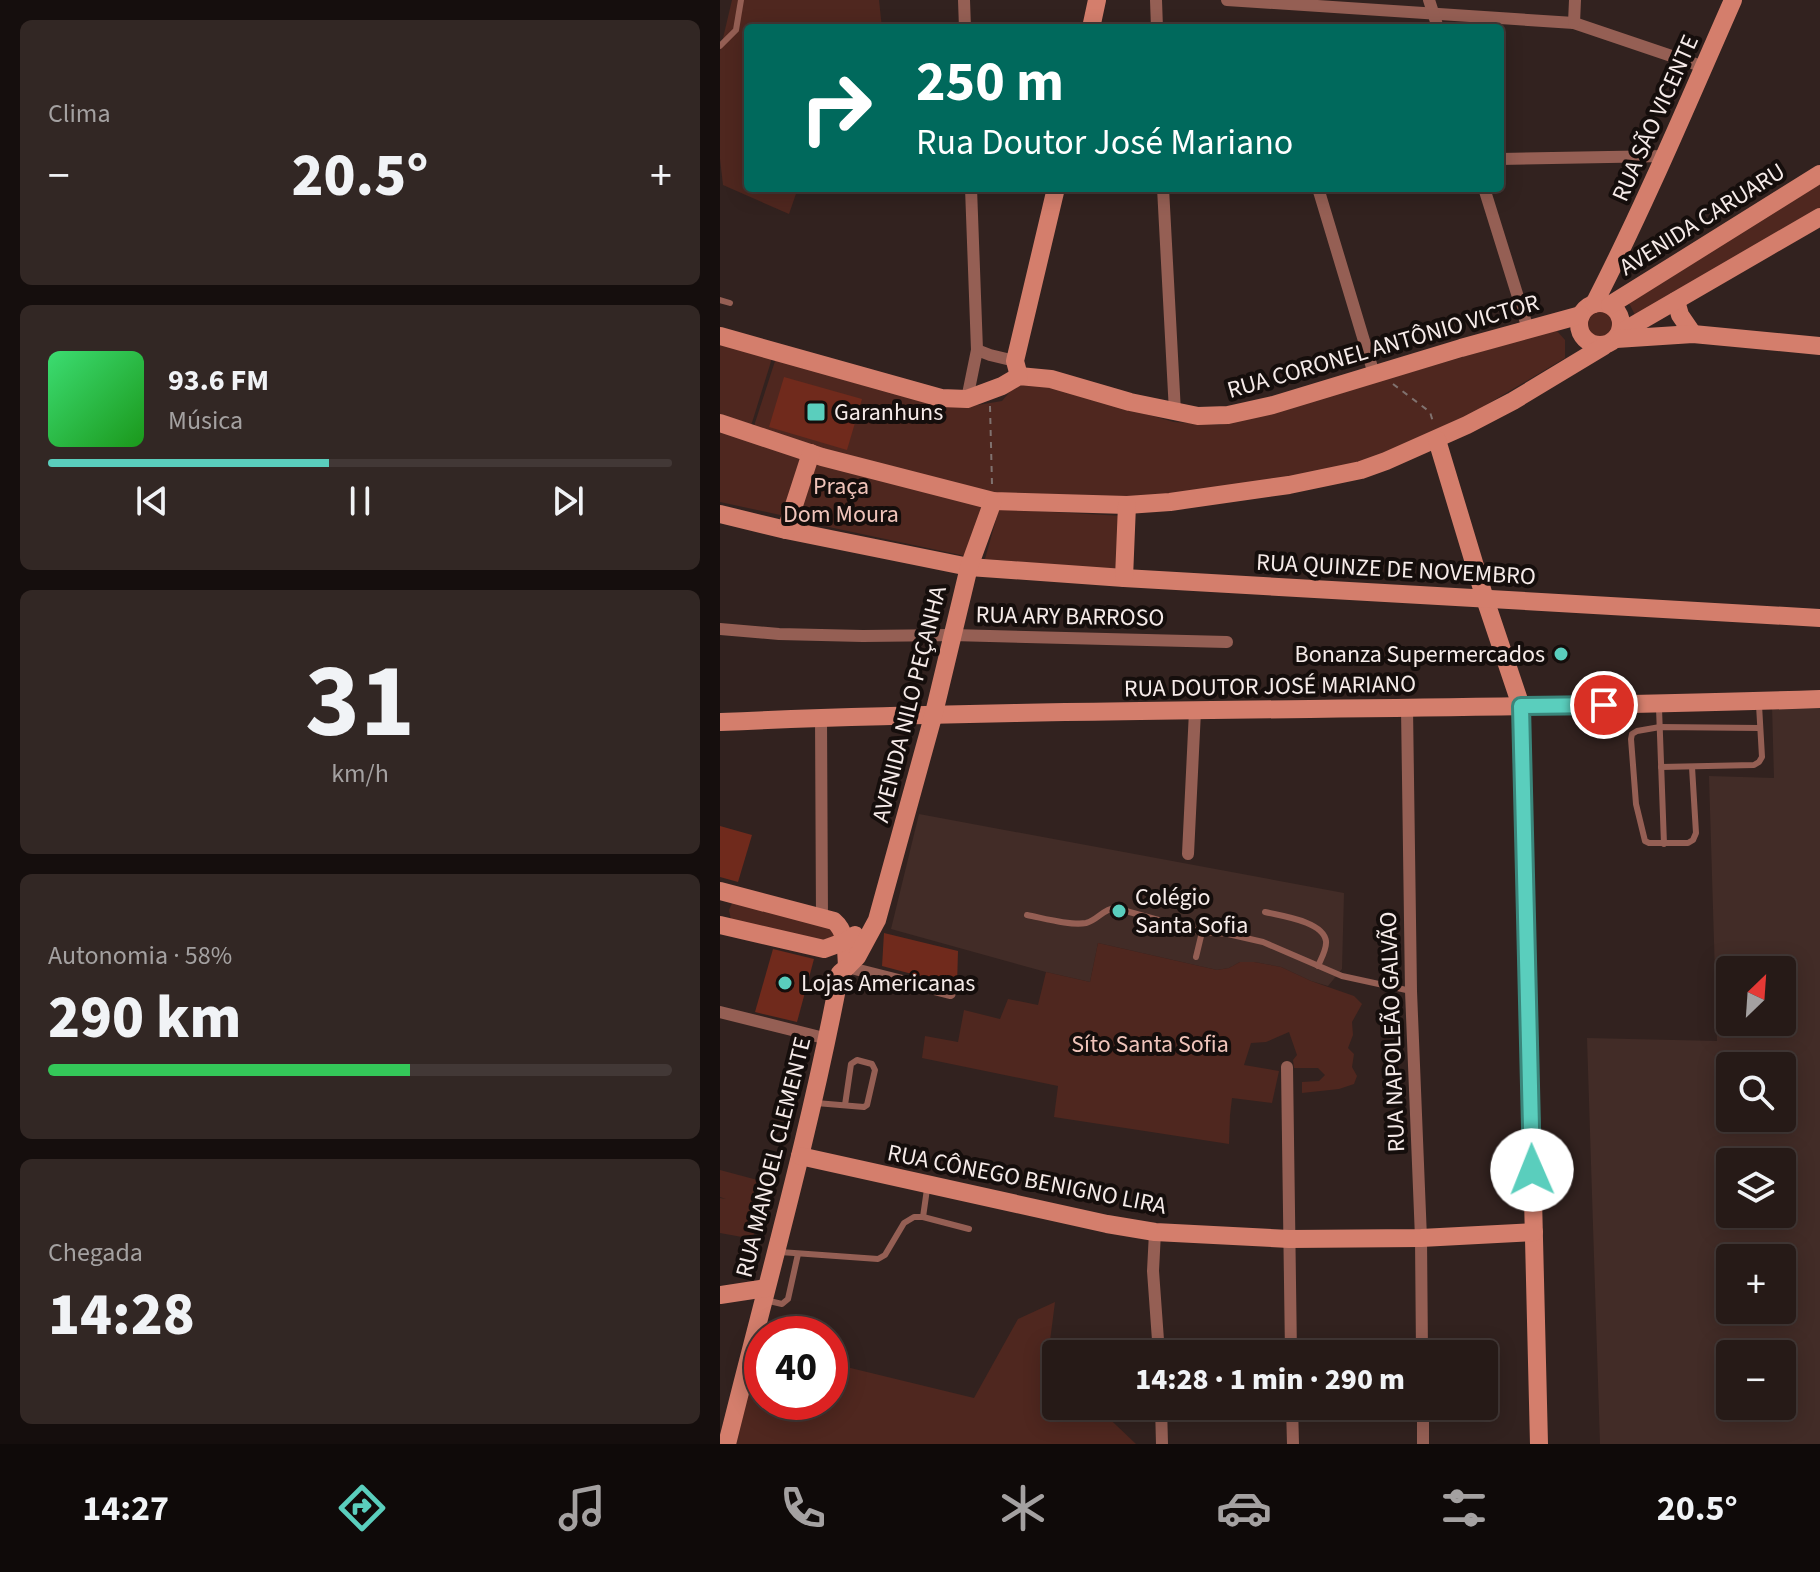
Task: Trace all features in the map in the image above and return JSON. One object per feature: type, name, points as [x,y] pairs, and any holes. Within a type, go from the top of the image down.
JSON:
[{"type":"main road","points":[[1092,24],[1097,0]]},
{"type":"main road","name":"RUA SÃO VICENTE","points":[[1598,307],[1615,286],[1620,255],[1733,0]]},
{"type":"main road","name":"AVENIDA CARUARU","points":[[1598,307],[1820,174]]},
{"type":"main road","points":[[720,336],[941,398],[967,399],[990,391],[1017,368],[1055,192]]},
{"type":"main road","points":[[720,423],[811,453],[992,498],[1127,505],[1228,495],[1326,478],[1374,466],[1436,434],[1513,401],[1820,217]]},
{"type":"main road","points":[[1676,301],[1680,315],[1693,334]]},
{"type":"main road","points":[[1614,339],[1622,320],[1615,309],[1598,307],[1579,328],[1585,340],[1597,346],[1614,339],[1693,334],[1820,346]]},
{"type":"main road","name":"RUA CORONEL ANTÔNIO VICTOR","points":[[1017,368],[1130,402],[1213,417],[1243,413],[1598,307]]},
{"type":"main road","points":[[1436,434],[1485,599],[1521,706],[1539,1444]]},
{"type":"main road","points":[[786,530],[811,453]]},
{"type":"main road","name":"AVENIDA NILO PEÇANHA","points":[[844,970],[857,957],[877,920],[934,713],[969,567],[992,498]]},
{"type":"main road","points":[[1124,578],[1127,505]]},
{"type":"main road","name":"RUA QUINZE DE NOVEMBRO","points":[[720,514],[969,567],[1820,618]]},
{"type":"main road","name":"RUA DOUTOR JOSÉ MARIANO","points":[[720,722],[934,713],[1407,708],[1820,699]]},
{"type":"main road","points":[[844,970],[846,941],[838,923],[728,893],[730,902],[726,908],[724,926],[824,949],[846,941],[877,920]]},
{"type":"main road","points":[[824,949],[844,970]]},
{"type":"main road","name":"RUA MANOEL CLEMENTE","points":[[727,1444],[844,970]]},
{"type":"main road","name":"RUA CÔNEGO BENIGNO LIRA","points":[[800,1156],[1155,1232],[1289,1239],[1421,1238],[1534,1232]]},
{"type":"main road","points":[[720,1295],[766,1288]]},
{"type":"street","points":[[964,0],[965,24]]},
{"type":"street","points":[[1156,0],[1157,24]]},
{"type":"street","points":[[1227,0],[1431,6],[1574,23],[1704,67]]},
{"type":"street","points":[[1574,23],[1575,0]]},
{"type":"street","points":[[1504,159],[1665,156]]},
{"type":"street","points":[[967,399],[977,350],[971,192]]},
{"type":"street","points":[[1163,192],[1175,412]]},
{"type":"street","points":[[1319,192],[1374,374]]},
{"type":"street","points":[[1485,192],[1528,329]]},
{"type":"street","points":[[977,350],[1003,359],[1017,368]]},
{"type":"street","name":"RUA ARY BARROSO","points":[[720,629],[835,636],[952,635],[1227,642]]},
{"type":"street","name":"RUA NAPOLEÃO GALVÃO","points":[[1407,708],[1411,991],[1422,1340]]},
{"type":"street","points":[[1188,854],[1195,711]]},
{"type":"street","points":[[821,717],[822,917]]},
{"type":"street","points":[[844,970],[950,993]]},
{"type":"street","points":[[720,1012],[828,1039]]},
{"type":"street","points":[[1287,1067],[1291,1340]]},
{"type":"street","points":[[1155,1232],[1153,1271],[1158,1340]]},
{"type":"street","points":[[1161,1420],[1162,1444]]},
{"type":"street","points":[[1292,1420],[1293,1444]]},
{"type":"street","points":[[1423,1420],[1423,1444]]},
{"type":"lane","points":[[720,46],[736,30],[741,0]]},
{"type":"lane","points":[[720,300],[730,303]]},
{"type":"lane","points":[[1661,767],[1754,765],[1759,762],[1762,757],[1759,701]]},
{"type":"lane","points":[[1659,704],[1664,844]]},
{"type":"lane","points":[[1692,767],[1696,833],[1693,840],[1664,844],[1645,841],[1636,804],[1631,739],[1637,731],[1660,727],[1760,728]]},
{"type":"lane","points":[[1027,915],[1079,923],[1090,922],[1108,909],[1115,908],[1202,932],[1263,942],[1342,976],[1411,991]]},
{"type":"lane","points":[[1265,912],[1304,922],[1322,933],[1326,941],[1325,950],[1318,966]]},
{"type":"lane","points":[[1196,957],[1202,932]]},
{"type":"lane","points":[[813,1103],[845,1105],[867,1105],[875,1070],[872,1064],[857,1060],[851,1064],[845,1105]]},
{"type":"lane","points":[[923,1217],[927,1185]]},
{"type":"lane","points":[[776,1251],[878,1259],[885,1255],[904,1223],[914,1217],[969,1229]]},
{"type":"lane","points":[[766,1288],[782,1304],[786,1302],[798,1254]]},
{"type":"lane","points":[[766,1288],[792,1283]]},
{"type":"path","points":[[1374,374],[1396,386],[1430,412],[1436,434]]},
{"type":"path","points":[[990,391],[992,498]]},
{"type":"shaded area","points":[[1820,705],[1820,1444],[1600,1444],[1587,1038],[1717,1041],[1717,1036],[1796,1036],[1796,956],[1716,956],[1716,1008],[1709,776],[1774,778],[1772,706]]},
{"type":"shaded area","name":"Colégio Santa Sofia","points":[[919,814],[1344,893],[1342,969],[1328,986],[1281,967],[1240,962],[1217,970],[1098,943],[1090,982],[891,929]]},
{"type":"green space","points":[[732,0],[879,0],[882,24],[744,24],[744,192],[797,192],[789,214],[723,185],[720,159],[720,51]]},
{"type":"green space","points":[[1820,179],[1820,215],[1636,317],[1623,298]]},
{"type":"green space","points":[[1601,308],[1613,313],[1618,325],[1613,337],[1601,342],[1589,337],[1584,325],[1589,313]]},
{"type":"green space","points":[[1557,331],[1565,340],[1565,358],[1444,430],[1365,462],[1177,498],[995,496],[753,429],[776,358],[941,403],[978,405],[1002,401],[1019,381],[1054,382],[1072,393],[1174,422],[1219,425],[1257,417]]},
{"type":"green space","points":[[720,340],[773,355],[750,429],[720,419]]},
{"type":"green space","points":[[720,429],[804,457],[785,516],[720,502]]},
{"type":"green space","name":"Praça Dom Moura","points":[[813,463],[982,505],[970,557],[796,520]]},
{"type":"green space","points":[[999,509],[1123,516],[1116,570],[985,559]]},
{"type":"green space","points":[[733,901],[836,924],[842,938],[827,945],[731,920],[729,910]]},
{"type":"green space","name":"Síto Santa Sofia","points":[[1098,943],[1217,970],[1240,962],[1281,967],[1354,996],[1362,1004],[1352,1022],[1353,1035],[1348,1048],[1354,1054],[1352,1067],[1357,1076],[1354,1084],[1302,1093],[1302,1082],[1319,1081],[1325,1075],[1318,1068],[1294,1068],[1293,1060],[1297,1055],[1289,1032],[1266,1042],[1251,1043],[1244,1065],[1279,1071],[1272,1103],[1232,1098],[1229,1144],[1054,1117],[1058,1086],[922,1058],[925,1036],[958,1042],[964,1010],[1000,1019],[1008,999],[1038,1005],[1046,972],[1090,982]]},
{"type":"green space","points":[[720,1170],[765,1182],[753,1239],[720,1233],[720,1198],[726,1199],[720,1197]]},
{"type":"green space","points":[[1055,1302],[1050,1340],[1042,1340],[1042,1420],[1111,1420],[1136,1444],[734,1444],[744,1406],[744,1420],[848,1420],[848,1367],[974,1398],[1018,1319]]},
{"type":"building","name":"Garanhuns","points":[[784,377],[862,399],[847,450],[769,427]]},
{"type":"building","points":[[720,826],[752,835],[738,882],[720,877]]},
{"type":"building","points":[[884,933],[958,951],[957,986],[882,966]]},
{"type":"building","name":"Lojas Americanas","points":[[773,949],[814,959],[797,1022],[755,1012]]},
{"type":"place","name":"Garanhuns","points":[[816,412]]},
{"type":"place","name":"Bonanza Supermercados","points":[[1561,654]]},
{"type":"place","name":"Colégio Santa Sofia","points":[[1119,911]]},
{"type":"place","name":"Lojas Americanas","points":[[785,983]]},
{"type":"route","points":[[1532,1170],[1521,706],[1604,705]]}]
